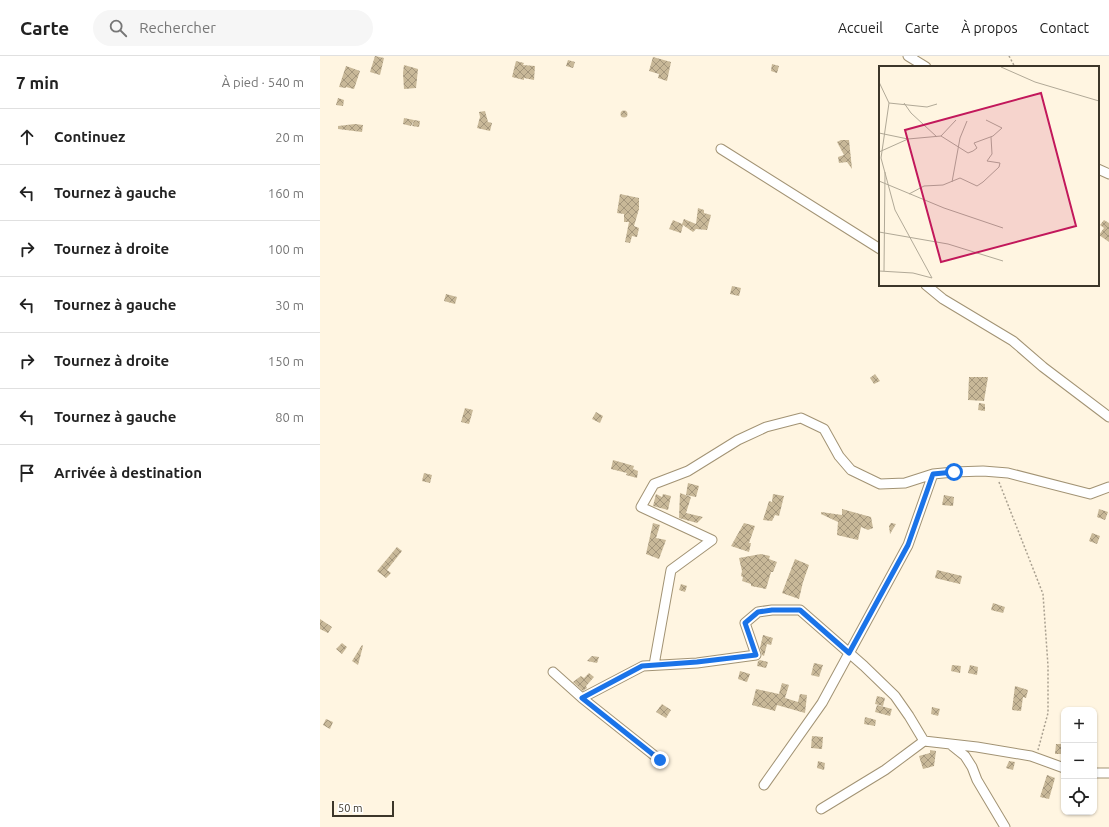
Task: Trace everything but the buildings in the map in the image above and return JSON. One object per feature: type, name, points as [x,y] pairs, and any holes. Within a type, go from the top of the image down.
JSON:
[{"type":"street","points":[[908,56],[924,66]]},
{"type":"street","points":[[721,149],[879,248]]},
{"type":"street","points":[[1099,170],[1109,174]]},
{"type":"street","points":[[927,286],[943,299],[1013,341],[1043,367],[1109,417]]},
{"type":"street","points":[[654,665],[672,570],[712,540],[641,507],[654,484],[688,471],[738,440],[766,427],[801,418],[824,429],[839,456],[851,470],[880,484],[905,483],[933,474],[995,472],[1008,473],[1090,494],[1109,488]]},
{"type":"street","points":[[764,785],[822,703],[908,545],[933,474]]},
{"type":"street","points":[[582,698],[642,666],[697,662],[756,655],[745,623],[758,612],[772,610],[800,610],[895,696],[924,741]]},
{"type":"street","points":[[553,672],[582,698],[660,760]]},
{"type":"street","points":[[821,808],[885,770],[924,741],[977,746],[1031,756],[1061,767]]},
{"type":"street","points":[[949,744],[965,756],[972,767],[977,780],[1005,827]]},
{"type":"street","points":[[1097,773],[1109,774]]},
{"type":"path","points":[[1009,56],[1014,66]]},
{"type":"path","points":[[995,472],[1043,594],[1048,666],[1048,714],[1036,758]]},
{"type":"route","points":[[660,760],[582,698],[642,666],[697,662],[756,655],[745,623],[758,612],[772,610],[800,610],[849,653],[908,545],[933,474],[954,472]]}]
